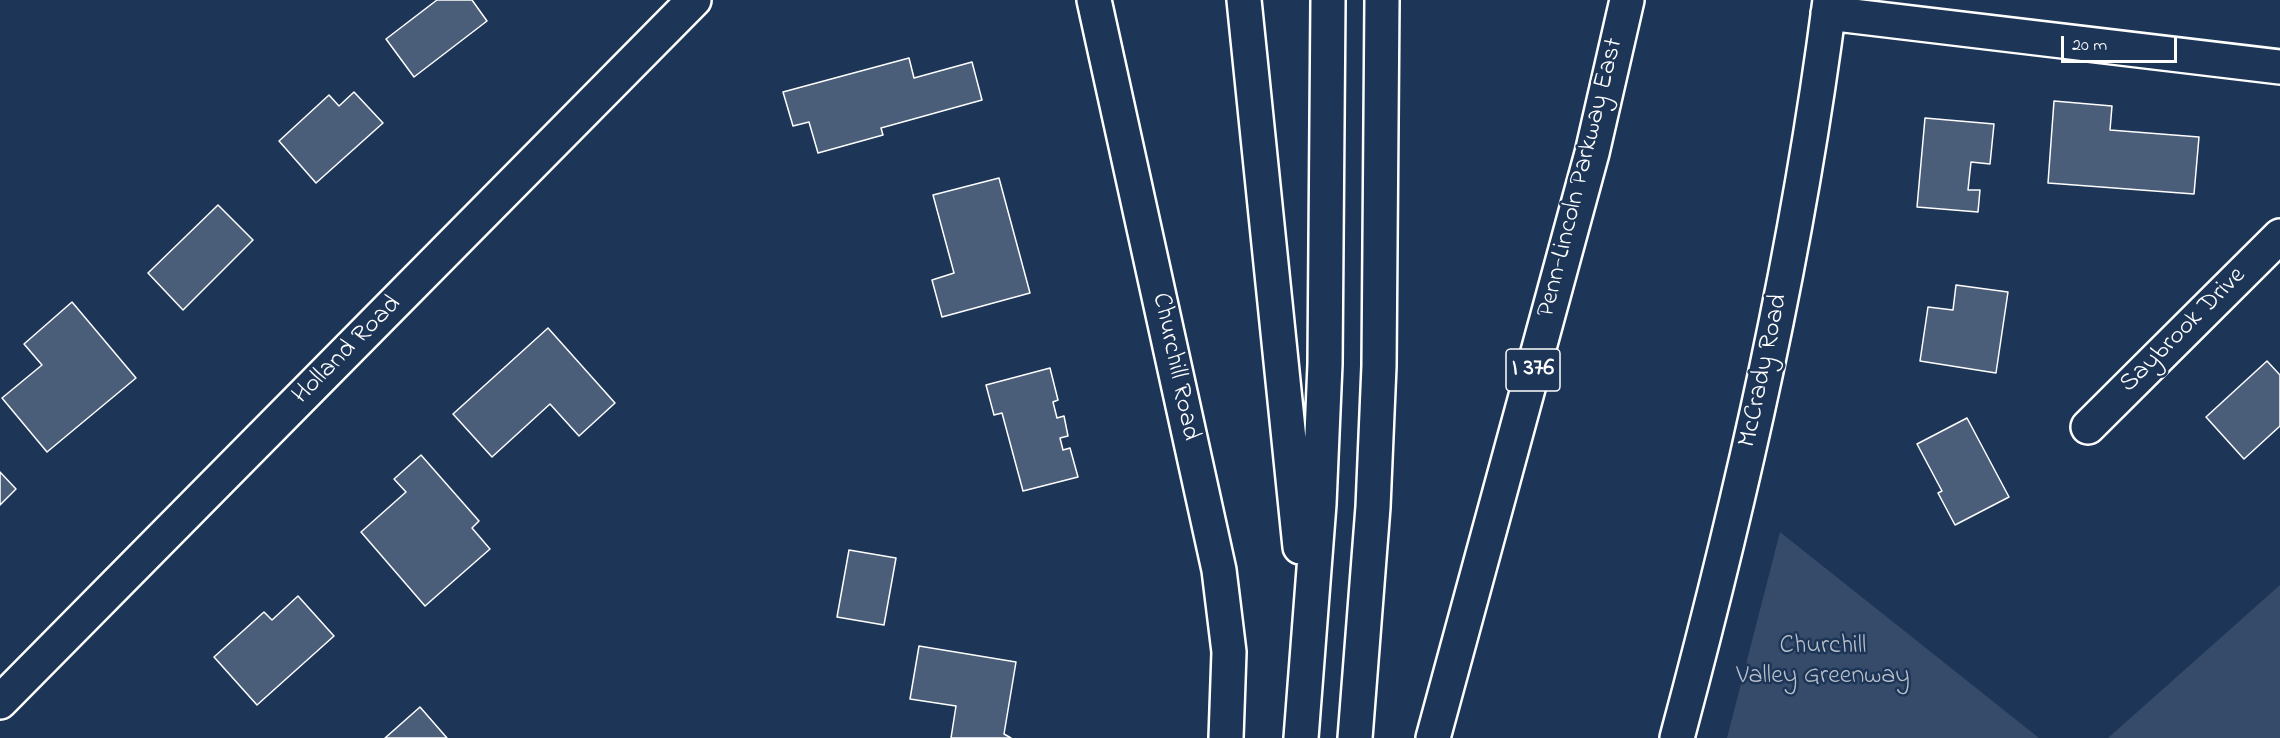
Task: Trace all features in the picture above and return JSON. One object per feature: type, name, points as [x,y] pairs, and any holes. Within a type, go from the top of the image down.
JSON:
[{"type":"main road","name":"Holland Road","points":[[0,702],[694,0]]},
{"type":"main road","name":"Churchill Road","points":[[1094,0],[1219,570],[1229,652],[1226,738]]},
{"type":"main road","points":[[1244,0],[1310,640]]},
{"type":"main road","points":[[1301,738],[1310,640],[1325,364],[1328,0]]},
{"type":"main road","points":[[1355,738],[1373,507],[1379,366],[1382,0]]},
{"type":"main road","name":"Penn-Lincoln Parkway East","points":[[1433,738],[1592,153],[1627,0]]},
{"type":"main road","points":[[1829,6],[2280,67]]},
{"type":"main road","name":"McCrady Road","points":[[1677,738],[1742,486],[1769,357],[1792,241],[1829,6]]},
{"type":"main road","name":"Saybrook Drive","points":[[2088,427],[2280,236]]},
{"type":"green space","name":"Churchill Valley Greenway","points":[[1780,532],[2039,738],[1727,738]]},
{"type":"green space","points":[[2280,585],[2280,738],[2108,738]]},
{"type":"building","points":[[437,0],[472,0],[487,21],[414,77],[386,39]]},
{"type":"building","points":[[909,58],[914,78],[972,62],[982,100],[881,128],[883,135],[818,153],[809,122],[793,126],[783,92]]},
{"type":"building","points":[[354,92],[383,123],[316,183],[279,141],[329,95],[339,106]]},
{"type":"building","points":[[2054,101],[2112,106],[2110,130],[2199,137],[2194,194],[2048,183]]},
{"type":"building","points":[[1925,118],[1994,124],[1990,164],[1971,162],[1968,190],[1980,190],[1978,212],[1917,207]]},
{"type":"building","points":[[999,178],[1030,293],[942,317],[932,280],[954,273],[933,195]]},
{"type":"building","points":[[218,205],[253,240],[183,310],[148,273]]},
{"type":"building","points":[[1956,285],[2008,292],[1996,373],[1920,361],[1928,307],[1953,310]]},
{"type":"building","points":[[72,302],[136,378],[47,452],[2,398],[42,365],[24,344]]},
{"type":"building","points":[[548,328],[615,403],[579,436],[550,404],[492,457],[453,414]]},
{"type":"building","points":[[2267,361],[2280,375],[2280,426],[2244,459],[2206,417]]},
{"type":"building","points":[[1050,368],[1058,400],[1053,402],[1057,418],[1064,416],[1068,436],[1060,438],[1063,450],[1070,448],[1078,477],[1023,491],[1002,413],[994,415],[986,385]]},
{"type":"building","points":[[1967,418],[2009,497],[1955,525],[1938,493],[1942,491],[1917,444]]},
{"type":"building","points":[[421,455],[479,521],[472,528],[490,549],[425,606],[361,532],[406,492],[394,479]]},
{"type":"building","points":[[0,472],[16,489],[0,505]]},
{"type":"building","points":[[849,550],[896,558],[884,625],[837,617]]},
{"type":"building","points":[[298,596],[334,636],[257,705],[214,657],[264,612],[272,620]]},
{"type":"building","points":[[919,646],[1016,662],[1004,734],[1011,738],[951,738],[956,706],[910,699]]},
{"type":"building","points":[[420,707],[447,738],[385,738]]}]
